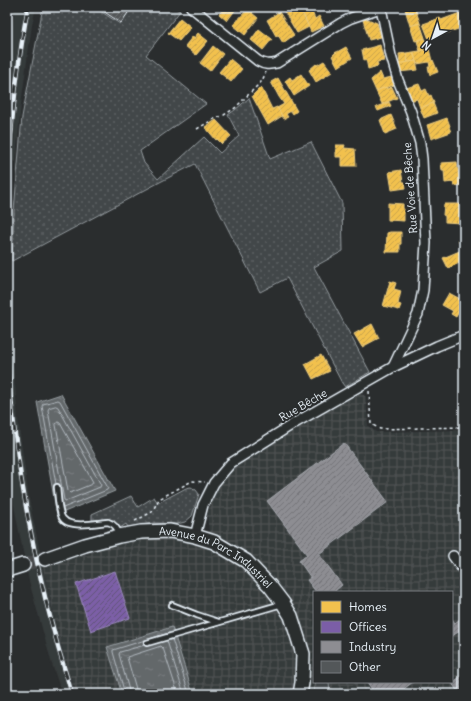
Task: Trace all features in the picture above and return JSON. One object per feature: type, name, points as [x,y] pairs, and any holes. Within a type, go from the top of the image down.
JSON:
[{"type":"street","points":[[191,7],[258,61],[269,65],[278,63],[341,23],[382,7]]},
{"type":"street","name":"Rue Voie de Bêche","points":[[382,7],[391,56],[398,80],[411,112],[420,143],[426,243],[423,290],[418,314],[393,367]]},
{"type":"street","name":"Rue Bêche","points":[[195,536],[203,505],[214,483],[231,463],[292,424],[393,367],[464,335]]},
{"type":"street","name":"Avenue du Parc Industriel","points":[[45,559],[118,533],[170,531],[195,536],[214,542],[246,561],[270,586],[291,616],[302,654],[302,683],[300,694]]},
{"type":"street","points":[[453,556],[464,571]]},
{"type":"street","points":[[7,570],[24,565]]},
{"type":"lane","points":[[57,487],[61,517],[66,522],[76,525],[108,522],[115,526],[118,533]]},
{"type":"lane","points":[[147,643],[283,603]]},
{"type":"lane","points":[[172,605],[196,615],[220,622]]},
{"type":"path","points":[[197,129],[235,108],[262,81],[269,65]]},
{"type":"path","points":[[368,381],[371,424],[380,429],[464,427]]},
{"type":"path","points":[[118,533],[152,512],[158,499],[192,481],[214,483]]},
{"type":"shaded area","points":[[15,7],[36,7],[32,25],[21,104],[16,162],[12,161],[9,221],[11,340],[18,420],[29,499],[43,567],[64,658],[76,694],[62,694],[51,661],[29,581],[13,501],[7,452],[7,61]]},
{"type":"shaded area","points":[[360,392],[366,397],[368,426],[376,432],[464,430],[464,694],[76,694],[64,658],[43,567],[128,541],[163,538],[205,545],[209,531],[207,515],[216,490],[235,465]]},
{"type":"green space","points":[[43,7],[94,7],[120,24],[132,7],[174,7],[180,11],[146,55],[206,104],[140,151],[144,163],[158,179],[204,137],[220,153],[239,136],[228,115],[249,98],[270,159],[311,142],[342,203],[343,251],[314,267],[370,372],[345,387],[287,278],[260,292],[195,164],[12,261],[14,211],[22,117]]},
{"type":"green space","points":[[191,487],[199,494],[192,516],[185,522],[177,524],[154,523],[128,527],[126,524],[120,528],[114,520],[92,520],[92,514],[131,496],[138,507],[154,497],[158,503],[186,488]]},
{"type":"green space","points":[[315,683],[329,683],[330,694],[313,694]]},
{"type":"water","points":[[61,394],[115,491],[57,515],[37,402]]},
{"type":"water","points":[[172,627],[193,694],[122,694],[107,647]]},
{"type":"building: Homes","points":[[225,7],[234,7],[236,9],[227,21],[219,14]]},
{"type":"building: Homes","points":[[243,7],[252,7],[254,10],[252,13],[258,18],[245,35],[233,25],[246,11]]},
{"type":"building: Homes","points":[[295,7],[300,7],[309,27],[297,33],[284,11],[287,10],[288,12]]},
{"type":"building: Homes","points":[[300,7],[310,7],[315,19],[319,16],[324,26],[311,32]]},
{"type":"building: Homes","points":[[415,8],[420,23],[410,26],[405,9]]},
{"type":"building: Homes","points":[[279,12],[294,35],[283,43],[278,35],[276,36],[267,20]]},
{"type":"building: Homes","points":[[460,13],[464,27],[429,39],[423,24],[440,18],[441,20]]},
{"type":"building: Homes","points":[[180,18],[191,27],[179,41],[168,33]]},
{"type":"building: Homes","points":[[368,19],[377,23],[381,37],[369,40],[363,20]]},
{"type":"building: Homes","points":[[420,23],[425,38],[415,41],[410,26]]},
{"type":"building: Homes","points":[[259,29],[272,39],[263,50],[251,40]]},
{"type":"building: Homes","points":[[198,33],[208,41],[196,55],[185,46],[193,36],[194,38]]},
{"type":"building: Homes","points":[[425,38],[429,49],[420,51],[417,41]]},
{"type":"building: Homes","points":[[380,45],[384,61],[377,62],[378,66],[368,69],[362,50]]},
{"type":"building: Homes","points":[[213,46],[223,54],[210,71],[200,63]]},
{"type":"building: Homes","points":[[346,47],[352,58],[338,67],[332,56],[336,52]]},
{"type":"building: Homes","points":[[429,49],[432,61],[433,60],[438,72],[430,75],[428,67],[430,67],[429,62],[417,64],[413,52]]},
{"type":"building: Homes","points":[[413,52],[416,61],[408,62],[406,53]]},
{"type":"building: Homes","points":[[406,53],[408,62],[400,64],[399,54]]},
{"type":"building: Homes","points":[[230,59],[242,69],[231,82],[219,72]]},
{"type":"building: Homes","points":[[324,61],[332,72],[316,82],[309,70],[316,64],[317,65]]},
{"type":"building: Homes","points":[[416,61],[418,70],[398,72],[396,64]]},
{"type":"building: Homes","points":[[380,72],[383,79],[392,77],[394,85],[376,91],[371,80]]},
{"type":"building: Homes","points":[[301,74],[309,86],[294,96],[285,81],[290,77],[292,80]]},
{"type":"building: Homes","points":[[278,78],[297,111],[293,114],[291,111],[286,114],[288,117],[284,119],[277,108],[284,104],[271,82]]},
{"type":"building: Homes","points":[[419,84],[422,91],[426,89],[429,96],[431,95],[434,103],[420,108],[417,99],[410,101],[406,88]]},
{"type":"building: Homes","points":[[261,87],[272,109],[277,107],[282,116],[268,125],[252,96]]},
{"type":"building: Homes","points":[[386,87],[387,89],[392,87],[397,98],[382,104],[376,91]]},
{"type":"building: Homes","points":[[389,102],[391,106],[378,111],[376,107]]},
{"type":"building: Homes","points":[[433,103],[437,113],[424,118],[420,108]]},
{"type":"building: Homes","points":[[391,115],[397,129],[385,134],[380,120]]},
{"type":"building: Homes","points":[[447,118],[451,132],[431,139],[427,125]]},
{"type":"building: Homes","points":[[216,120],[231,136],[222,144],[217,139],[216,140],[205,127]]},
{"type":"building: Homes","points":[[336,145],[345,145],[344,148],[355,149],[356,166],[342,166],[342,157],[336,157]]},
{"type":"building: Homes","points":[[457,162],[460,185],[454,186],[453,182],[445,183],[444,170],[442,170],[441,163]]},
{"type":"building: Homes","points":[[401,170],[403,182],[405,182],[406,188],[392,190],[389,172]]},
{"type":"building: Homes","points":[[388,203],[403,204],[404,221],[388,220]]},
{"type":"building: Homes","points":[[444,204],[461,204],[461,223],[445,222],[445,216],[443,215]]},
{"type":"building: Homes","points":[[401,232],[400,252],[386,252],[387,233]]},
{"type":"building: Homes","points":[[464,236],[464,261],[448,268],[443,258],[462,250],[458,239]]},
{"type":"building: Homes","points":[[390,281],[396,283],[394,289],[401,291],[398,304],[401,305],[399,310],[383,306]]},
{"type":"building: Homes","points":[[449,293],[464,301],[456,317],[451,314],[453,311],[442,305]]},
{"type":"building: Homes","points":[[372,324],[379,338],[362,347],[354,334]]},
{"type":"building: Homes","points":[[321,355],[330,371],[313,379],[305,364]]},
{"type":"building: Offices","points":[[115,571],[130,618],[91,631],[76,584]]},
{"type":"building: Industry","points":[[344,443],[388,502],[319,554],[342,585],[335,591],[315,591],[307,580],[311,578],[299,561],[307,555],[267,501]]},
{"type":"building: Industry","points":[[464,616],[464,636],[460,631],[453,635],[453,620],[455,623]]},
{"type":"building: Industry","points":[[464,674],[464,694],[459,694],[452,683]]},
{"type":"building: Industry","points":[[368,683],[412,683],[397,694],[375,694]]},
{"type":"building: Other","points":[[97,7],[132,7],[121,23]]},
{"type":"tunnel","points":[[23,565],[45,559]]},
{"type":"railway","points":[[7,183],[15,95],[28,7]]},
{"type":"railway","points":[[7,352],[16,439],[29,525],[48,610],[72,694]]}]
